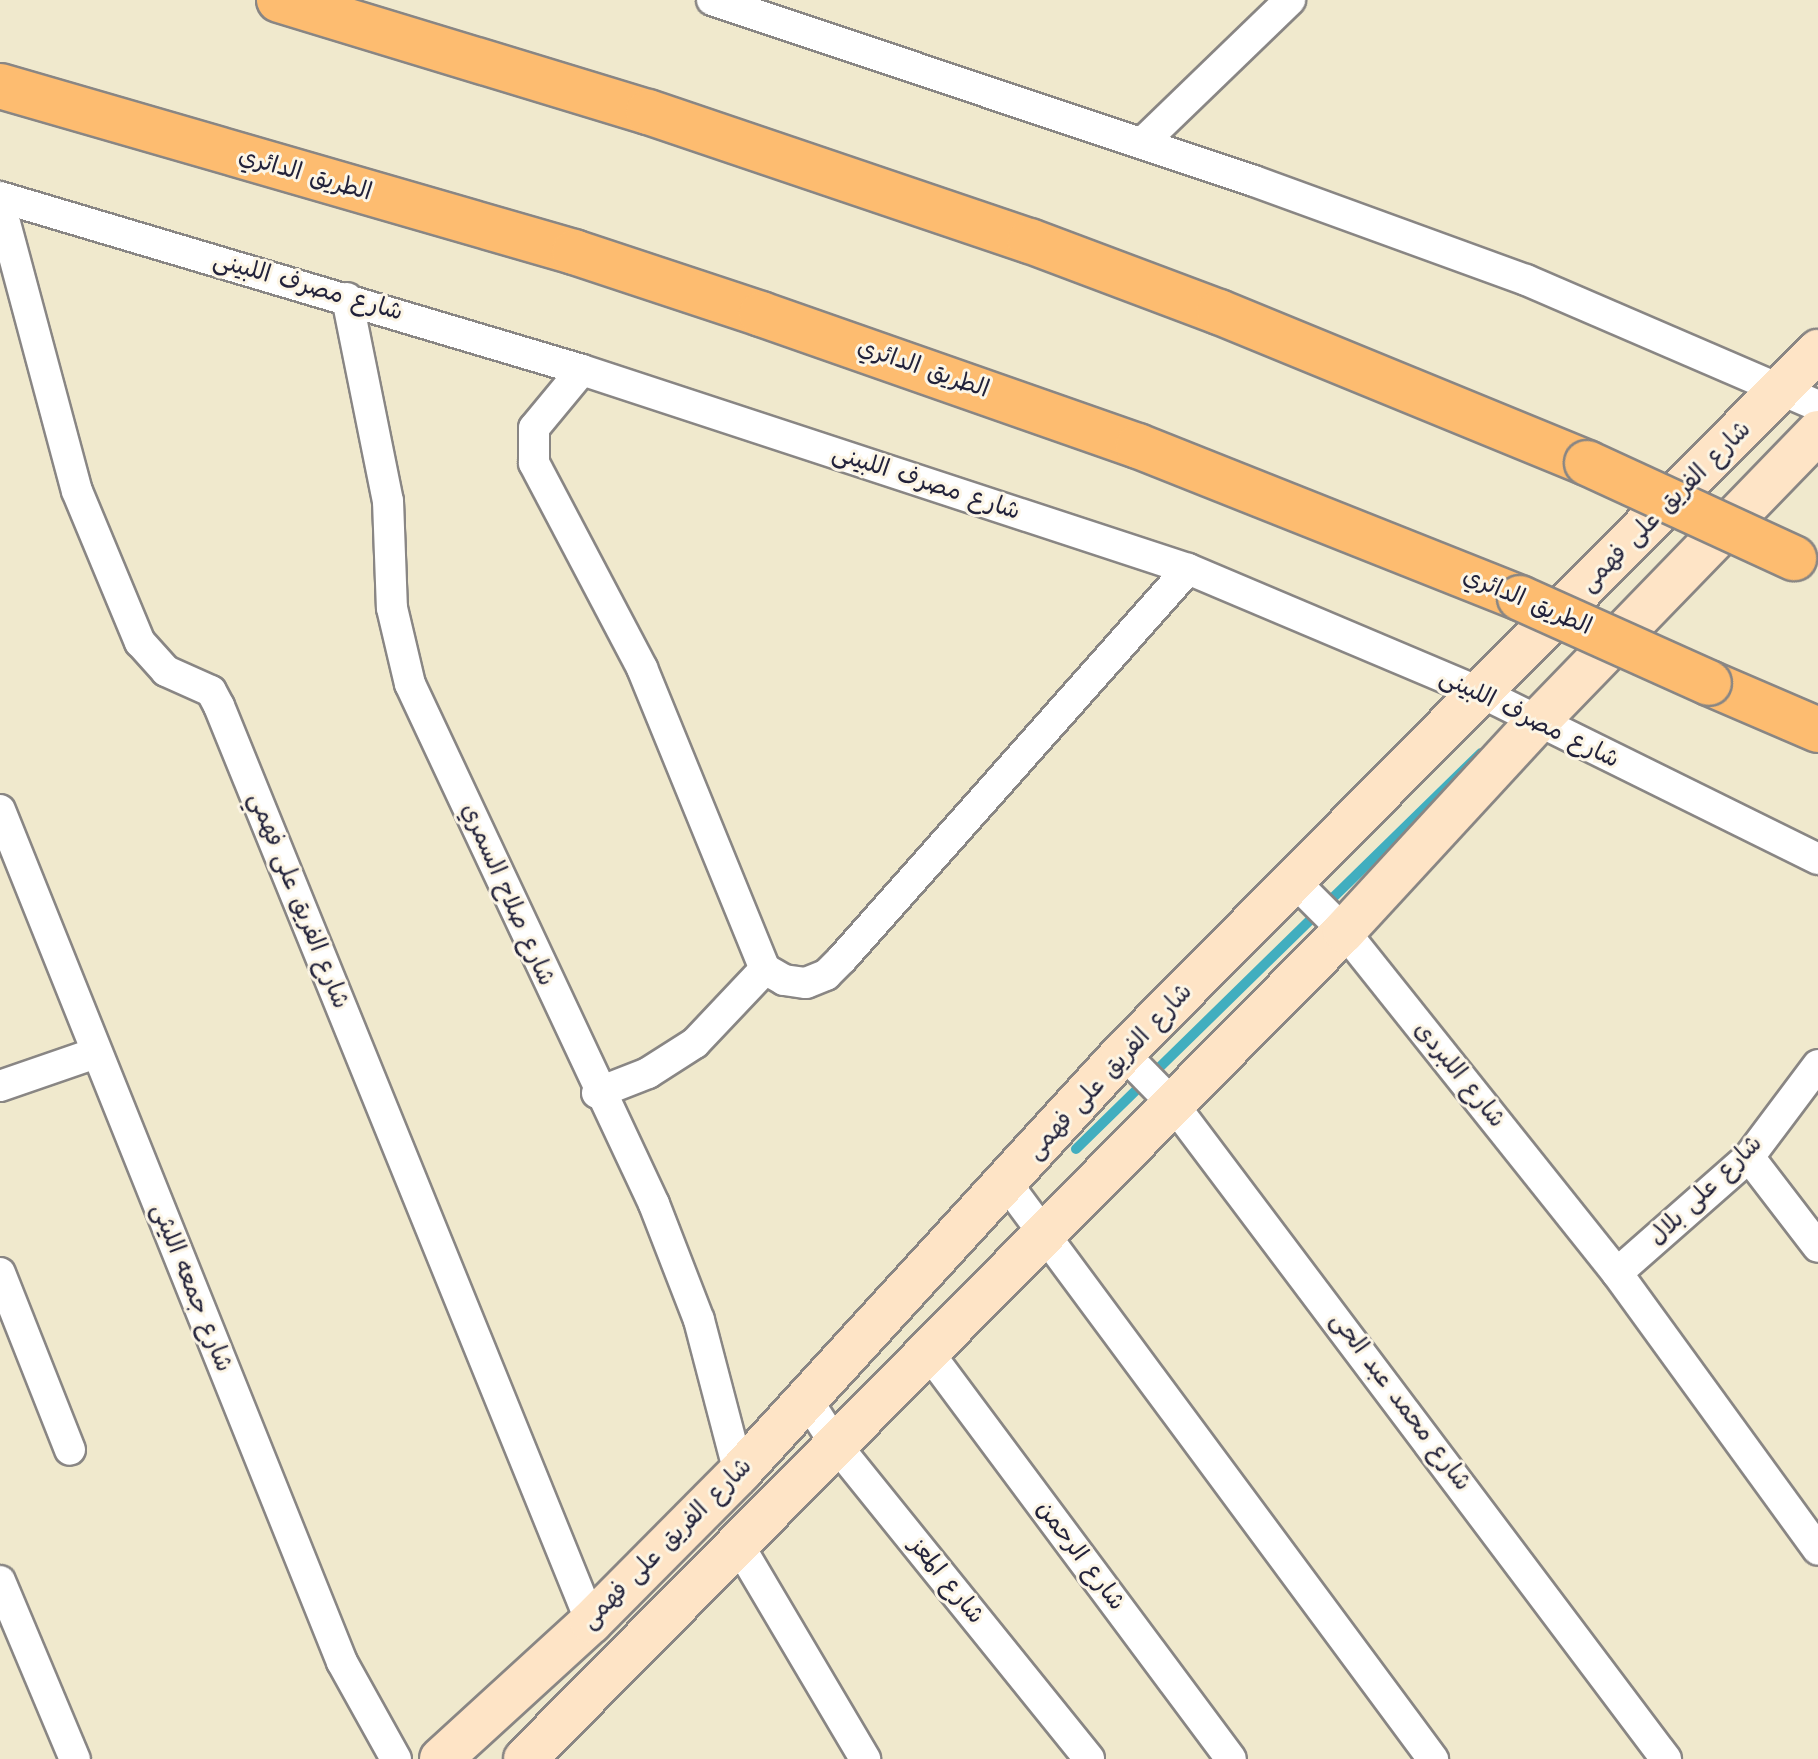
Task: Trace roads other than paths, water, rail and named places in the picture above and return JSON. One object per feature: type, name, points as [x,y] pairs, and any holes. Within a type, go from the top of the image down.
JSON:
[{"type":"highway","points":[[279,0],[648,112],[1030,241],[1233,318],[1587,463],[1806,564]]},
{"type":"highway","name":"الطريق الدائري","points":[[0,86],[574,252],[1124,441],[1520,598],[1818,730]]},
{"type":"street","points":[[712,0],[1142,143],[1526,280],[1801,397]]},
{"type":"street","points":[[1142,143],[1290,0]]},
{"type":"street","name":"شارع مصرف اللبينى","points":[[0,197],[582,370],[1188,569],[1482,693],[1818,859]]},
{"type":"street","name":"شارع الفريق على فهمي","points":[[0,204],[82,505],[140,642],[166,671],[211,691],[219,706],[591,1622]]},
{"type":"street","name":"شارع صلاح السمري","points":[[347,298],[388,501],[397,647],[410,684],[677,1261],[717,1379],[739,1473]]},
{"type":"street","name":"شارع الفريق على فهمى","points":[[441,1759],[591,1622],[739,1473],[1007,1184],[1299,886],[1482,693],[1801,397],[1818,351]]},
{"type":"street","points":[[582,370],[534,428],[534,463],[642,668],[765,969],[784,980],[806,983],[826,975],[1188,569]]},
{"type":"street","points":[[525,1759],[1043,1236],[1169,1099],[1818,432]]},
{"type":"street","name":"شارع جمعه الليثى","points":[[0,810],[342,1662],[396,1759]]},
{"type":"street","name":"شارع اللبردى","points":[[1299,886],[1338,925],[1617,1273],[1818,1550]]},
{"type":"street","points":[[597,1093],[648,1073],[695,1043],[765,969]]},
{"type":"street","points":[[0,1086],[96,1053]]},
{"type":"street","name":"شارع محمد عبد الحى","points":[[1130,1059],[1169,1099],[1666,1759]]},
{"type":"street","name":"شارع على بلال","points":[[1617,1273],[1749,1157],[1818,1065]]},
{"type":"street","points":[[1749,1157],[1818,1247]]},
{"type":"street","points":[[1007,1184],[1433,1759]]},
{"type":"street","points":[[0,1273],[70,1450]]},
{"type":"street","name":"شارع الرحمن","points":[[928,1352],[1231,1759]]},
{"type":"street","name":"شارع المعز","points":[[807,1400],[836,1445],[1089,1759]]},
{"type":"street","points":[[738,1544],[865,1759]]},
{"type":"street","points":[[0,1581],[75,1759]]},
{"type":"waterway","points":[[1076,1149],[1481,753]]}]
